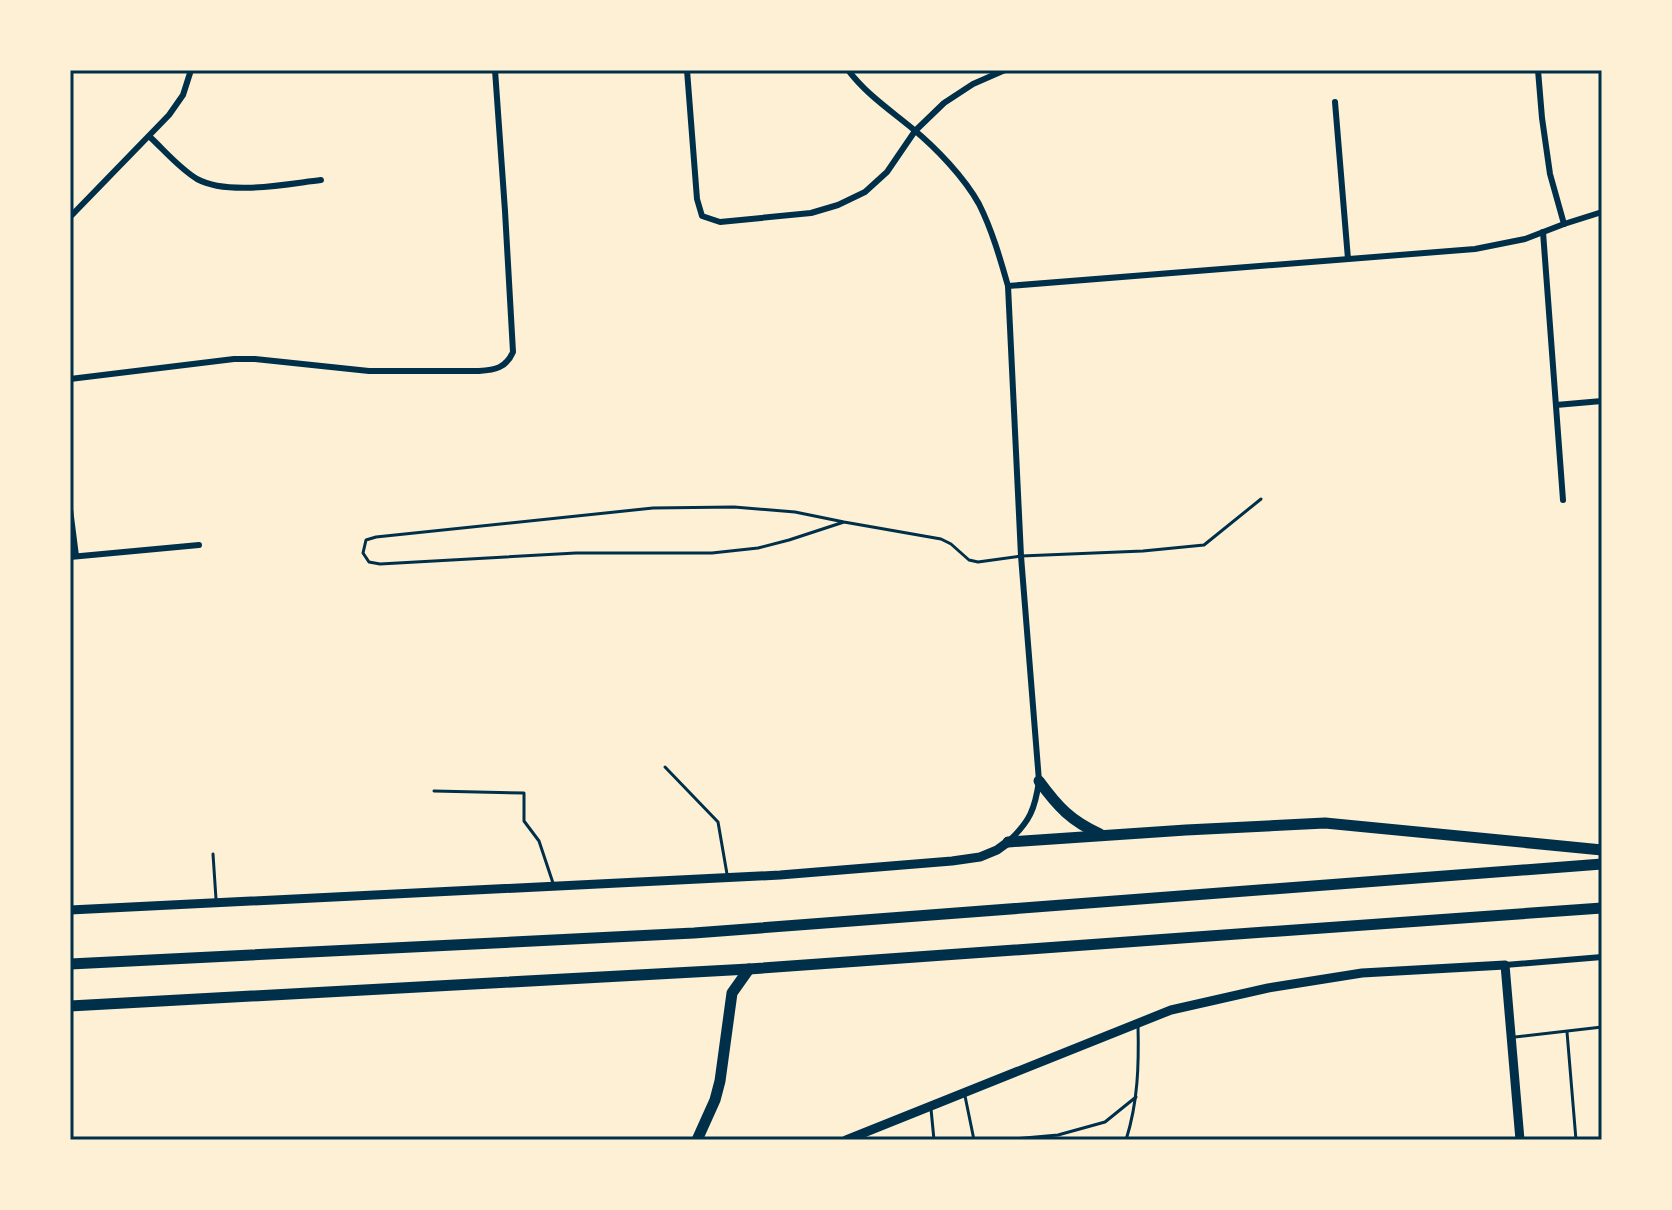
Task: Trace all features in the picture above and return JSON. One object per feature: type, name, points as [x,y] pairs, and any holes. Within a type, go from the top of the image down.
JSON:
[{"type":"highway","points":[[1039,781],[1057,806],[1079,824],[1105,836]]},
{"type":"highway","points":[[1008,842],[1325,823],[1602,850]]},
{"type":"highway","points":[[70,964],[694,933],[1602,864]]},
{"type":"highway","points":[[70,1006],[749,969],[1602,908]]},
{"type":"highway","points":[[697,1140],[720,1081],[732,993],[749,969]]},
{"type":"main road","points":[[70,910],[780,875],[980,857],[1008,842]]},
{"type":"main road","points":[[846,1140],[1171,1010],[1268,988],[1362,973],[1505,965],[1520,1140]]},
{"type":"street","points":[[70,217],[169,115],[183,95],[191,70]]},
{"type":"street","points":[[70,379],[234,359],[369,371],[484,371],[503,367],[513,352],[495,70]]},
{"type":"street","points":[[687,70],[697,199],[702,216],[720,222],[811,213],[865,192],[887,172],[915,131],[944,103],[973,84],[1005,70]]},
{"type":"street","points":[[848,70],[860,87],[915,131],[951,167],[978,202],[996,244],[1008,286],[1021,556],[1039,781],[1031,817],[1008,842]]},
{"type":"street","points":[[1538,70],[1550,174],[1564,224]]},
{"type":"street","points":[[1335,102],[1348,259]]},
{"type":"street","points":[[150,137],[181,167],[212,185],[246,187],[321,180]]},
{"type":"street","points":[[1008,286],[1475,249],[1525,239],[1602,212]]},
{"type":"street","points":[[1543,232],[1563,500]]},
{"type":"street","points":[[1556,405],[1602,401]]},
{"type":"street","points":[[70,509],[73,556],[199,545]]},
{"type":"street","points":[[1505,965],[1602,957]]},
{"type":"lane","points":[[844,522],[758,548],[712,553],[576,553],[380,564],[369,562],[363,553],[366,540],[376,537],[653,508],[734,507],[795,512],[941,539],[969,560],[978,562],[1021,556],[1204,545],[1261,499]]},
{"type":"lane","points":[[665,767],[718,822],[727,878]]},
{"type":"lane","points":[[434,791],[524,793],[524,821],[539,841],[554,886]]},
{"type":"lane","points":[[213,854],[217,903]]},
{"type":"lane","points":[[1126,1140],[1136,1097],[1138,1022]]},
{"type":"lane","points":[[1511,1037],[1602,1028],[1602,1040]]},
{"type":"lane","points":[[1567,1032],[1576,1140]]},
{"type":"lane","points":[[964,1092],[974,1140]]},
{"type":"lane","points":[[1002,1140],[1058,1135],[1105,1122],[1136,1097]]},
{"type":"lane","points":[[931,1106],[934,1140]]}]
